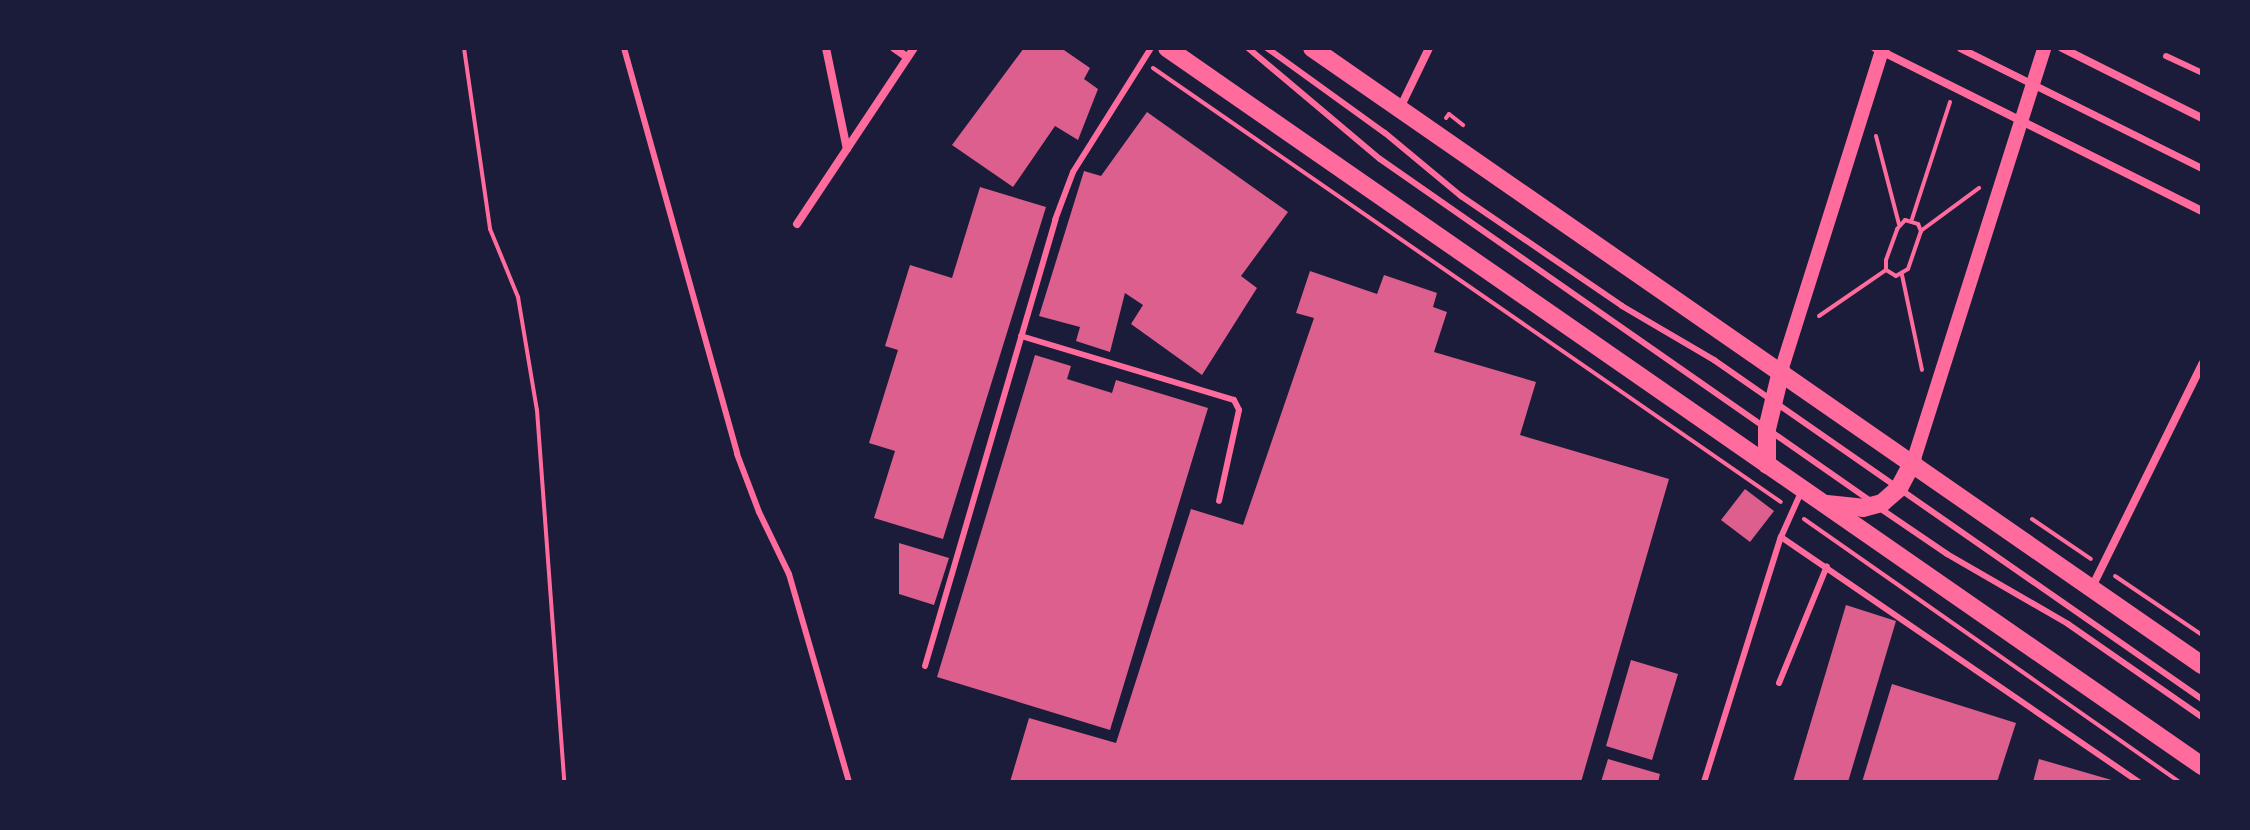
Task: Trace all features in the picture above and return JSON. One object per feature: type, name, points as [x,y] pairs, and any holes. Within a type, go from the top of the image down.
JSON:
[{"type":"main road","points":[[1167,48],[2202,766]]},
{"type":"main road","points":[[1312,48],[2202,665]]},
{"type":"main road","points":[[1767,465],[1767,429],[1781,371]]},
{"type":"main road","points":[[1820,503],[1877,506],[1899,488],[1913,462]]},
{"type":"street","points":[[826,48],[847,150]]},
{"type":"street","points":[[894,48],[907,57]]},
{"type":"street","points":[[797,224],[914,48]]},
{"type":"street","points":[[1399,108],[1429,48]]},
{"type":"street","points":[[1960,48],[2202,168]]},
{"type":"street","points":[[1913,462],[2044,48]]},
{"type":"street","points":[[2062,48],[2202,118]]},
{"type":"street","points":[[1781,371],[1880,49],[2202,211]]},
{"type":"street","points":[[2092,587],[2202,364]]},
{"type":"lane","points":[[624,48],[737,454],[759,512],[789,574],[849,782]]},
{"type":"lane","points":[[925,666],[1021,336],[1073,172],[1151,48]]},
{"type":"lane","points":[[1248,48],[1380,159],[1947,554],[2068,624],[2202,717]]},
{"type":"lane","points":[[1267,48],[1385,133],[1461,196],[1580,279],[1714,360],[2202,699]]},
{"type":"lane","points":[[2166,56],[2202,73]]},
{"type":"lane","points":[[1021,336],[1234,400],[1239,410],[1219,501]]},
{"type":"lane","points":[[1704,782],[1781,537],[1803,490]]},
{"type":"lane","points":[[1781,537],[2139,782]]},
{"type":"lane","points":[[1779,683],[1827,566]]},
{"type":"path","points":[[464,48],[490,229],[518,297],[537,410],[564,782]]},
{"type":"path","points":[[1143,61],[2180,782]]},
{"type":"path","points":[[1912,220],[1955,88]]},
{"type":"path","points":[[1866,99],[1899,224],[1886,260],[1886,270],[1890,274],[1902,275]]},
{"type":"path","points":[[1933,399],[1925,381],[1902,275],[1921,231],[2004,170]]},
{"type":"path","points":[[1899,224],[1912,220]]},
{"type":"path","points":[[1912,220],[1921,231]]},
{"type":"path","points":[[1795,327],[1817,317],[1886,270]]},
{"type":"building","points":[[1024,48],[1061,48],[1090,68],[1084,79],[1098,89],[1078,140],[1055,126],[1013,187],[952,145]]},
{"type":"building","points":[[1147,112],[1288,212],[1241,276],[1257,288],[1202,375],[1131,324],[1143,305],[1125,293],[1110,352],[1076,341],[1080,327],[1039,316],[1084,171],[1101,176]]},
{"type":"building","points":[[980,187],[1046,207],[943,539],[874,518],[895,451],[869,443],[898,350],[885,346],[910,265],[952,278]]},
{"type":"building","points":[[1310,271],[1377,294],[1384,275],[1437,293],[1433,307],[1447,312],[1434,352],[1536,382],[1520,435],[1669,479],[1581,782],[1010,782],[1029,718],[1116,743],[1191,509],[1243,525],[1314,318],[1296,313]]},
{"type":"building","points":[[1035,355],[1071,366],[1067,379],[1112,393],[1116,380],[1208,408],[1110,730],[937,677]]},
{"type":"building","points":[[1745,489],[1774,511],[1750,542],[1721,520]]},
{"type":"building","points":[[899,543],[949,558],[934,605],[899,594]]},
{"type":"building","points":[[1846,605],[1896,621],[1848,782],[1793,782]]},
{"type":"building","points":[[1631,660],[1678,674],[1652,760],[1606,746]]},
{"type":"building","points":[[1892,684],[2016,723],[1997,782],[1862,782]]},
{"type":"building","points":[[1608,759],[1660,774],[1658,782],[1601,782]]},
{"type":"building","points":[[2039,759],[2115,781],[2115,782],[2033,782]]}]
